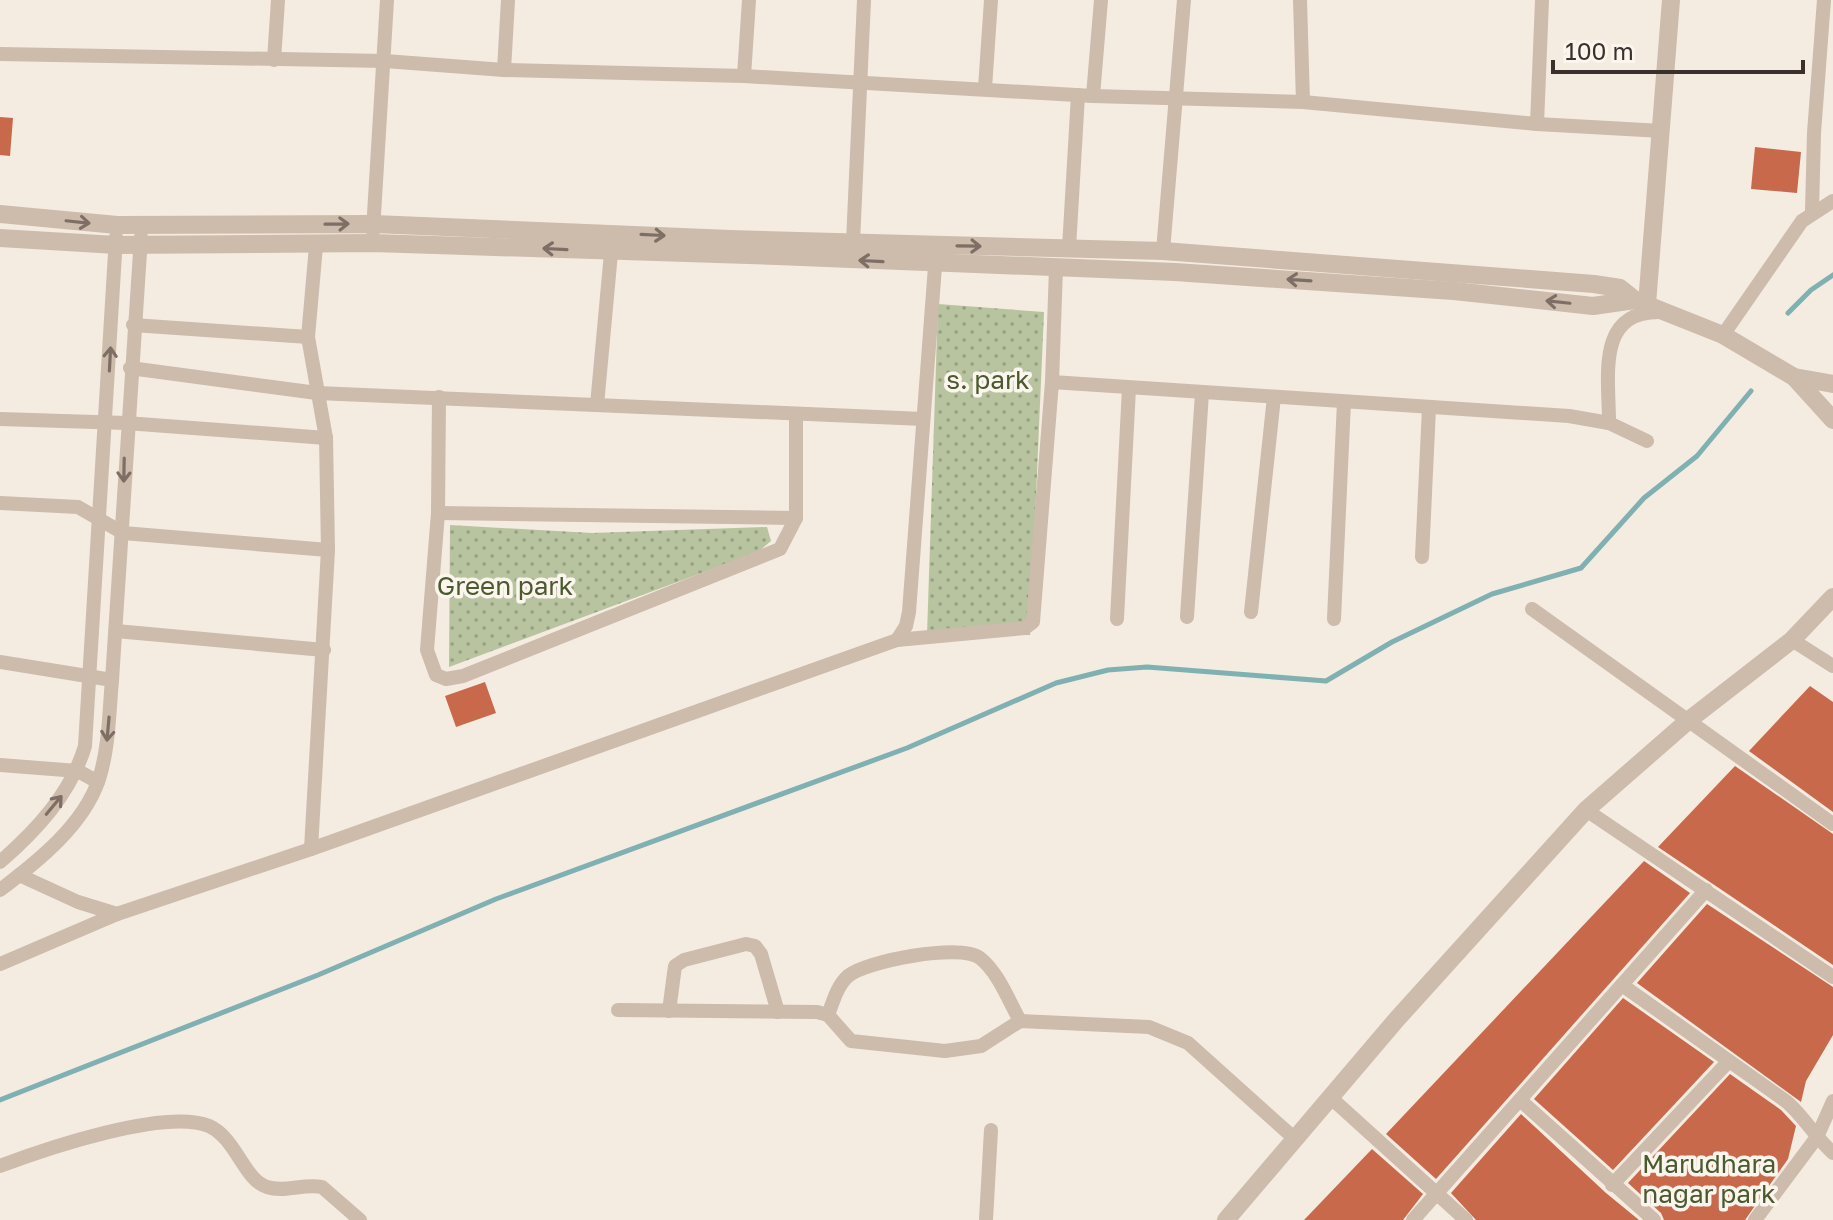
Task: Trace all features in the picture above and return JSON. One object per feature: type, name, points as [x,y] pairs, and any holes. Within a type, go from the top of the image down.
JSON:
[{"type":"street","points":[[274,60],[278,0]]},
{"type":"street","points":[[373,233],[387,0]]},
{"type":"street","points":[[504,70],[508,0]]},
{"type":"street","points":[[744,76],[749,0]]},
{"type":"street","points":[[853,242],[864,0]]},
{"type":"street","points":[[985,88],[991,0]]},
{"type":"street","points":[[1069,248],[1086,96],[1101,0]]},
{"type":"street","points":[[1163,251],[1184,0]]},
{"type":"street","points":[[1300,0],[1303,102]]},
{"type":"street","points":[[1537,124],[1542,0]]},
{"type":"street","points":[[1641,302],[1662,131],[1671,0]]},
{"type":"street","points":[[1812,211],[1814,133],[1824,0]]},
{"type":"street","points":[[0,54],[385,61],[504,70],[744,76],[1086,96],[1303,102],[1537,124],[1662,131]]},
{"type":"street","points":[[1723,335],[1812,211],[1833,201]]},
{"type":"street","points":[[0,214],[117,225],[141,234],[316,246],[373,233]]},
{"type":"street","points":[[0,862],[57,804],[78,771],[85,746],[117,225]]},
{"type":"street","points":[[0,238],[116,245],[141,234],[373,233],[936,254],[1069,248],[1163,251],[1594,284],[1620,288],[1641,302],[1723,335],[1794,377],[1833,420]]},
{"type":"street","points":[[0,890],[76,821],[98,782],[106,744],[116,631],[126,423],[141,234]]},
{"type":"street","points":[[612,243],[853,242],[1056,268],[1175,272],[1454,291],[1593,306],[1641,302]]},
{"type":"street","points":[[597,405],[612,243]]},
{"type":"street","points":[[311,849],[328,550],[326,438],[308,337],[316,246]]},
{"type":"street","points":[[897,640],[909,612],[936,254]]},
{"type":"street","points":[[0,964],[117,914],[311,849],[897,640],[1025,628],[1033,622],[1052,382],[1056,268]]},
{"type":"street","points":[[1609,423],[1609,361],[1619,327],[1637,312],[1664,312]]},
{"type":"street","points":[[133,325],[308,337]]},
{"type":"street","points":[[130,368],[317,393],[923,419]]},
{"type":"street","points":[[1794,377],[1833,384]]},
{"type":"street","points":[[1052,382],[1569,416],[1609,423],[1647,441]]},
{"type":"street","points":[[1117,619],[1129,388]]},
{"type":"street","points":[[1187,617],[1202,393]]},
{"type":"street","points":[[439,397],[438,513],[427,650],[436,675],[446,679],[463,676],[780,549],[796,518],[796,414]]},
{"type":"street","points":[[1251,612],[1274,397]]},
{"type":"street","points":[[1334,619],[1344,402]]},
{"type":"street","points":[[1422,557],[1429,408]]},
{"type":"street","points":[[0,419],[126,423],[326,438]]},
{"type":"street","points":[[0,503],[78,507],[123,533],[328,550]]},
{"type":"street","points":[[438,513],[796,518]]},
{"type":"street","points":[[1226,1220],[1330,1097],[1586,810],[1689,720],[1792,640],[1833,597]]},
{"type":"street","points":[[1532,609],[1833,824]]},
{"type":"street","points":[[116,631],[324,650]]},
{"type":"street","points":[[1792,640],[1833,666]]},
{"type":"street","points":[[0,662],[112,680]]},
{"type":"street","points":[[0,765],[78,771],[98,782]]},
{"type":"street","points":[[1586,810],[1833,977]]},
{"type":"street","points":[[19,875],[78,902],[117,914]]},
{"type":"street","points":[[1413,1220],[1706,890]]},
{"type":"street","points":[[669,1011],[671,977],[675,966],[684,960],[746,944],[755,946],[761,954],[778,1012]]},
{"type":"street","points":[[828,1015],[837,990],[856,971],[942,951],[962,950],[982,959],[1020,1021]]},
{"type":"street","points":[[1622,985],[1807,1119],[1817,1137],[1833,1153]]},
{"type":"street","points":[[618,1010],[828,1015],[851,1041],[945,1051],[981,1046],[1020,1021],[1149,1027],[1170,1033],[1188,1043],[1295,1139]]},
{"type":"street","points":[[1612,1185],[1729,1061]]},
{"type":"street","points":[[1330,1097],[1466,1220]]},
{"type":"street","points":[[1520,1100],[1654,1220]]},
{"type":"street","points":[[1755,1220],[1817,1137],[1833,1101]]},
{"type":"street","points":[[0,1166],[47,1149],[146,1125],[180,1121],[209,1126],[228,1140],[258,1183],[267,1187],[322,1187],[360,1220]]},
{"type":"street","points":[[986,1220],[991,1130]]},
{"type":"green space","name":"s. park","points":[[938,304],[1044,312],[1030,635],[927,635]]},
{"type":"green space","name":"Green park","points":[[450,525],[592,533],[767,527],[771,541],[758,552],[449,667]]},
{"type":"building","points":[[0,117],[13,118],[10,156],[0,155]]},
{"type":"building","points":[[1755,147],[1801,152],[1797,193],[1751,189]]},
{"type":"building","points":[[485,682],[496,713],[456,727],[445,696]]},
{"type":"building","points":[[1810,686],[1833,702],[1833,812],[1749,751]]},
{"type":"building","points":[[1735,766],[1833,834],[1833,965],[1658,847]]},
{"type":"building","points":[[1644,861],[1690,893],[1436,1179],[1386,1134]]},
{"type":"building","points":[[1707,904],[1833,987],[1833,1035],[1806,1081],[1801,1102],[1637,983]]},
{"type":"building","points":[[1623,998],[1714,1062],[1613,1170],[1534,1099]]},
{"type":"building","name":"Marudhara nagar park","points":[[1730,1074],[1781,1110],[1796,1126],[1788,1159],[1745,1220],[1664,1220],[1661,1213],[1628,1183]]},
{"type":"building","points":[[1521,1114],[1639,1220],[1476,1220],[1451,1193]]},
{"type":"building","points":[[1372,1149],[1423,1194],[1403,1220],[1304,1220]]},
{"type":"waterway","points":[[1788,313],[1811,290],[1833,275]]},
{"type":"waterway","points":[[0,1100],[318,975],[496,899],[907,748],[1056,683],[1108,670],[1147,667],[1326,681],[1392,642],[1492,594],[1581,568],[1644,498],[1697,456],[1751,391]]}]
